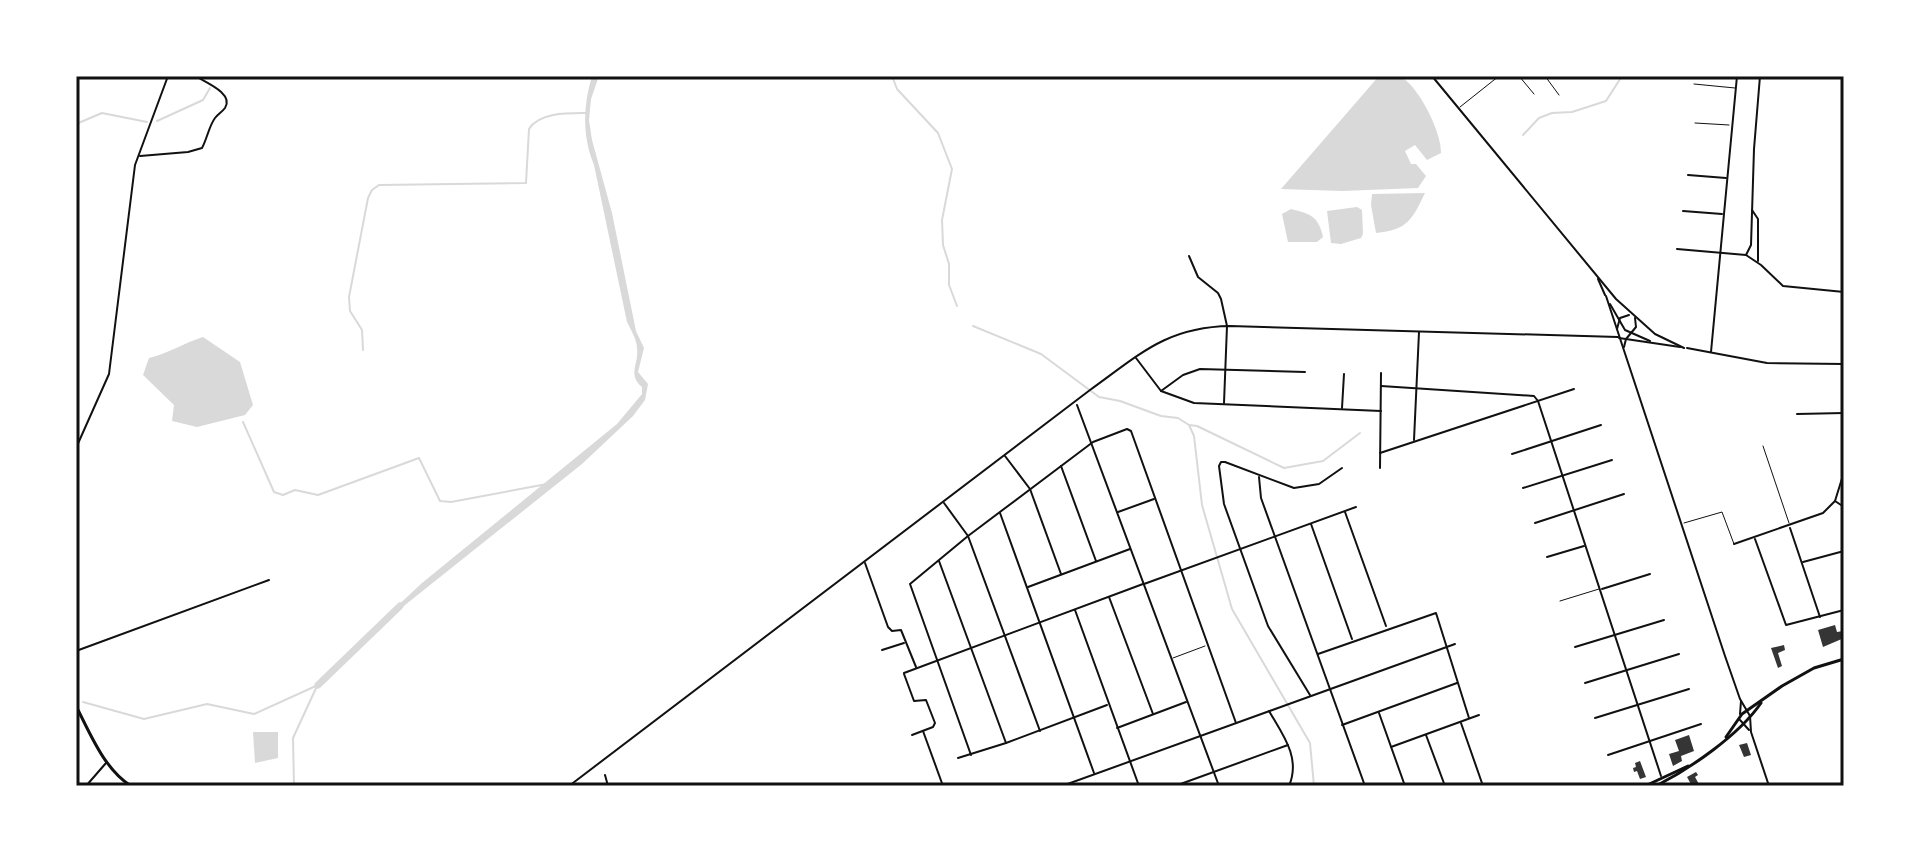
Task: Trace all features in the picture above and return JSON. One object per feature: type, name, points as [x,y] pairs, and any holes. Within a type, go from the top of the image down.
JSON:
[{"type":"main road","points":[[1726,737],[1739,717],[1797,676],[1844,659]]},
{"type":"main road","points":[[1645,786],[1660,783],[1692,765],[1744,725],[1764,700]]},
{"type":"main road","points":[[76,706],[107,762],[121,780],[131,786]]},
{"type":"street","points":[[76,448],[109,374],[117,294],[139,156],[168,77],[228,76]]},
{"type":"street","points":[[1432,76],[1634,317],[1655,334],[1684,348]]},
{"type":"street","points":[[1711,353],[1737,76]]},
{"type":"street","points":[[1746,255],[1751,245],[1760,76]]},
{"type":"street","points":[[139,156],[202,148],[211,132],[213,120],[227,102],[222,93],[197,77]]},
{"type":"street","points":[[1688,175],[1726,178]]},
{"type":"street","points":[[1751,209],[1758,219],[1758,263]]},
{"type":"street","points":[[1683,211],[1722,214]]},
{"type":"street","points":[[1677,249],[1746,255],[1783,286],[1844,292]]},
{"type":"street","points":[[1189,256],[1198,277],[1218,293],[1227,326],[1224,404]]},
{"type":"street","points":[[1596,274],[1619,321],[1630,334],[1656,343]]},
{"type":"street","points":[[1606,296],[1740,699],[1750,719],[1751,732],[1769,786]]},
{"type":"street","points":[[1612,336],[1624,315],[1634,317]]},
{"type":"street","points":[[1623,352],[1626,339],[1636,324],[1634,317]]},
{"type":"street","points":[[569,786],[1089,391],[1168,336],[1202,326],[1227,326],[1612,336],[1767,363],[1844,364]]},
{"type":"street","points":[[1414,441],[1419,332]]},
{"type":"street","points":[[1136,357],[1161,391],[1194,403],[1381,411]]},
{"type":"street","points":[[1161,391],[1183,375],[1200,369],[1305,372]]},
{"type":"street","points":[[1380,468],[1381,373]]},
{"type":"street","points":[[1342,409],[1344,374]]},
{"type":"street","points":[[1381,386],[1534,396],[1538,401],[1649,740],[1660,783]]},
{"type":"street","points":[[1380,453],[1574,389]]},
{"type":"street","points":[[1076,402],[1219,786]]},
{"type":"street","points":[[1797,414],[1844,413]]},
{"type":"street","points":[[1512,454],[1601,425]]},
{"type":"street","points":[[971,755],[910,584],[1093,442],[1129,429],[1236,723]]},
{"type":"street","points":[[1005,456],[1030,489],[1061,574]]},
{"type":"street","points":[[1523,488],[1612,460]]},
{"type":"street","points":[[1311,696],[1268,626],[1224,504],[1219,466],[1225,462],[1294,488],[1319,484],[1342,468]]},
{"type":"street","points":[[1061,466],[1096,562]]},
{"type":"street","points":[[1734,544],[1823,513],[1835,501],[1844,472]]},
{"type":"street","points":[[1259,476],[1261,498],[1365,786]]},
{"type":"street","points":[[1535,523],[1624,494]]},
{"type":"street","points":[[1118,512],[1155,498]]},
{"type":"street","points":[[1835,501],[1844,507]]},
{"type":"street","points":[[944,503],[968,536],[1040,731]]},
{"type":"street","points":[[912,735],[933,727],[935,723],[926,700],[913,700],[904,673],[1356,507]]},
{"type":"street","points":[[1345,511],[1387,628]]},
{"type":"street","points":[[1000,513],[1094,774]]},
{"type":"street","points":[[1311,523],[1352,641]]},
{"type":"street","points":[[1790,527],[1820,617]]},
{"type":"street","points":[[1755,539],[1786,625],[1844,610]]},
{"type":"street","points":[[1547,557],[1585,546]]},
{"type":"street","points":[[1027,587],[1132,549]]},
{"type":"street","points":[[1802,562],[1844,551]]},
{"type":"street","points":[[939,560],[1006,743]]},
{"type":"street","points":[[865,563],[888,627],[892,631],[901,630],[916,667]]},
{"type":"street","points":[[1599,589],[1650,574]]},
{"type":"street","points":[[76,651],[269,580]]},
{"type":"street","points":[[1109,597],[1153,714]]},
{"type":"street","points":[[1075,610],[1139,786]]},
{"type":"street","points":[[1317,654],[1436,613],[1469,718]]},
{"type":"street","points":[[1575,647],[1664,620]]},
{"type":"street","points":[[882,650],[906,642]]},
{"type":"street","points":[[1062,786],[1455,644]]},
{"type":"street","points":[[1585,683],[1679,654]]},
{"type":"street","points":[[1342,725],[1458,683]]},
{"type":"street","points":[[1595,718],[1689,689]]},
{"type":"street","points":[[1740,699],[1739,717],[1751,732]]},
{"type":"street","points":[[1117,728],[1187,701]]},
{"type":"street","points":[[958,758],[1108,705]]},
{"type":"street","points":[[1269,711],[1294,763],[1289,785],[1283,786]]},
{"type":"street","points":[[1378,712],[1405,786]]},
{"type":"street","points":[[1391,747],[1479,715]]},
{"type":"street","points":[[1461,721],[1483,786]]},
{"type":"street","points":[[1608,755],[1701,724]]},
{"type":"street","points":[[923,731],[943,786]]},
{"type":"street","points":[[1426,734],[1445,786]]},
{"type":"street","points":[[1177,786],[1288,745]]},
{"type":"street","points":[[86,786],[107,762]]},
{"type":"street","points":[[605,775],[608,786]]},
{"type":"street","points":[[1671,786],[1676,784]]},
{"type":"lane","points":[[1459,108],[1499,76]]},
{"type":"lane","points":[[1519,76],[1534,94]]},
{"type":"lane","points":[[1545,76],[1559,95]]},
{"type":"lane","points":[[1694,84],[1736,88]]},
{"type":"lane","points":[[1695,123],[1732,126]]},
{"type":"lane","points":[[1763,446],[1790,527]]},
{"type":"lane","points":[[1681,524],[1722,512],[1734,544]]},
{"type":"lane","points":[[1560,601],[1599,589]]},
{"type":"lane","points":[[1171,658],[1208,645]]},
{"type":"shaded area","points":[[1397,75],[1406,81],[1428,110],[1438,134],[1441,153],[1427,160],[1415,145],[1405,151],[1411,164],[1416,164],[1426,176],[1418,188],[1342,191],[1281,189],[1379,76]]},
{"type":"shaded area","points":[[592,76],[599,76],[591,99],[589,120],[592,140],[612,213],[636,331],[644,348],[638,372],[648,384],[645,400],[633,416],[582,464],[395,613],[392,611],[422,583],[617,424],[642,394],[642,387],[634,374],[636,342],[627,322],[587,143],[586,110]]},
{"type":"shaded area","points":[[1425,193],[1407,222],[1395,229],[1376,233],[1372,194]]},
{"type":"shaded area","points":[[1357,207],[1362,210],[1361,238],[1341,244],[1331,243],[1327,211]]},
{"type":"shaded area","points":[[1291,209],[1313,217],[1323,237],[1317,242],[1288,242],[1282,214]]},
{"type":"shaded area","points":[[203,337],[240,362],[253,405],[245,415],[197,427],[172,421],[174,405],[143,375],[149,358]]},
{"type":"shaded area","points":[[253,732],[278,732],[278,758],[255,763]]},
{"type":"building","points":[[1835,625],[1837,632],[1843,631],[1844,638],[1823,647],[1818,630]]},
{"type":"building","points":[[1784,645],[1785,650],[1778,653],[1782,666],[1778,668],[1771,648]]},
{"type":"building","points":[[1689,735],[1694,751],[1681,756],[1682,761],[1673,766],[1669,754],[1679,751],[1675,740]]},
{"type":"building","points":[[1747,743],[1751,755],[1744,757],[1739,745]]},
{"type":"building","points":[[1640,761],[1646,777],[1640,779],[1633,768]]},
{"type":"building","points":[[1696,772],[1700,786],[1692,786],[1687,777]]},
{"type":"waterway","points":[[892,76],[897,89],[938,133],[952,169],[942,220],[949,285],[957,306]]},
{"type":"waterway","points":[[1523,135],[1539,118],[1606,101],[1622,76]]},
{"type":"waterway","points":[[157,121],[203,100],[210,88]]},
{"type":"waterway","points":[[76,124],[102,113],[147,122]]},
{"type":"waterway","points":[[363,350],[362,330],[350,311],[349,297],[372,190],[379,185],[526,183],[529,129],[534,123],[555,115],[586,113]]},
{"type":"waterway","points":[[973,326],[1041,354],[1099,397],[1161,416],[1178,418],[1189,425],[1194,436],[1202,505],[1232,609],[1310,743],[1314,786]]},
{"type":"waterway","points":[[243,422],[274,492],[283,495],[295,490],[318,495],[419,458],[440,501],[451,502],[547,484]]},
{"type":"waterway","points":[[1189,425],[1284,468],[1323,461],[1360,433]]},
{"type":"waterway","points":[[318,685],[400,606]]},
{"type":"waterway","points":[[83,702],[144,719],[207,704],[254,714],[318,685]]},
{"type":"waterway","points":[[294,786],[293,738],[317,686]]}]
